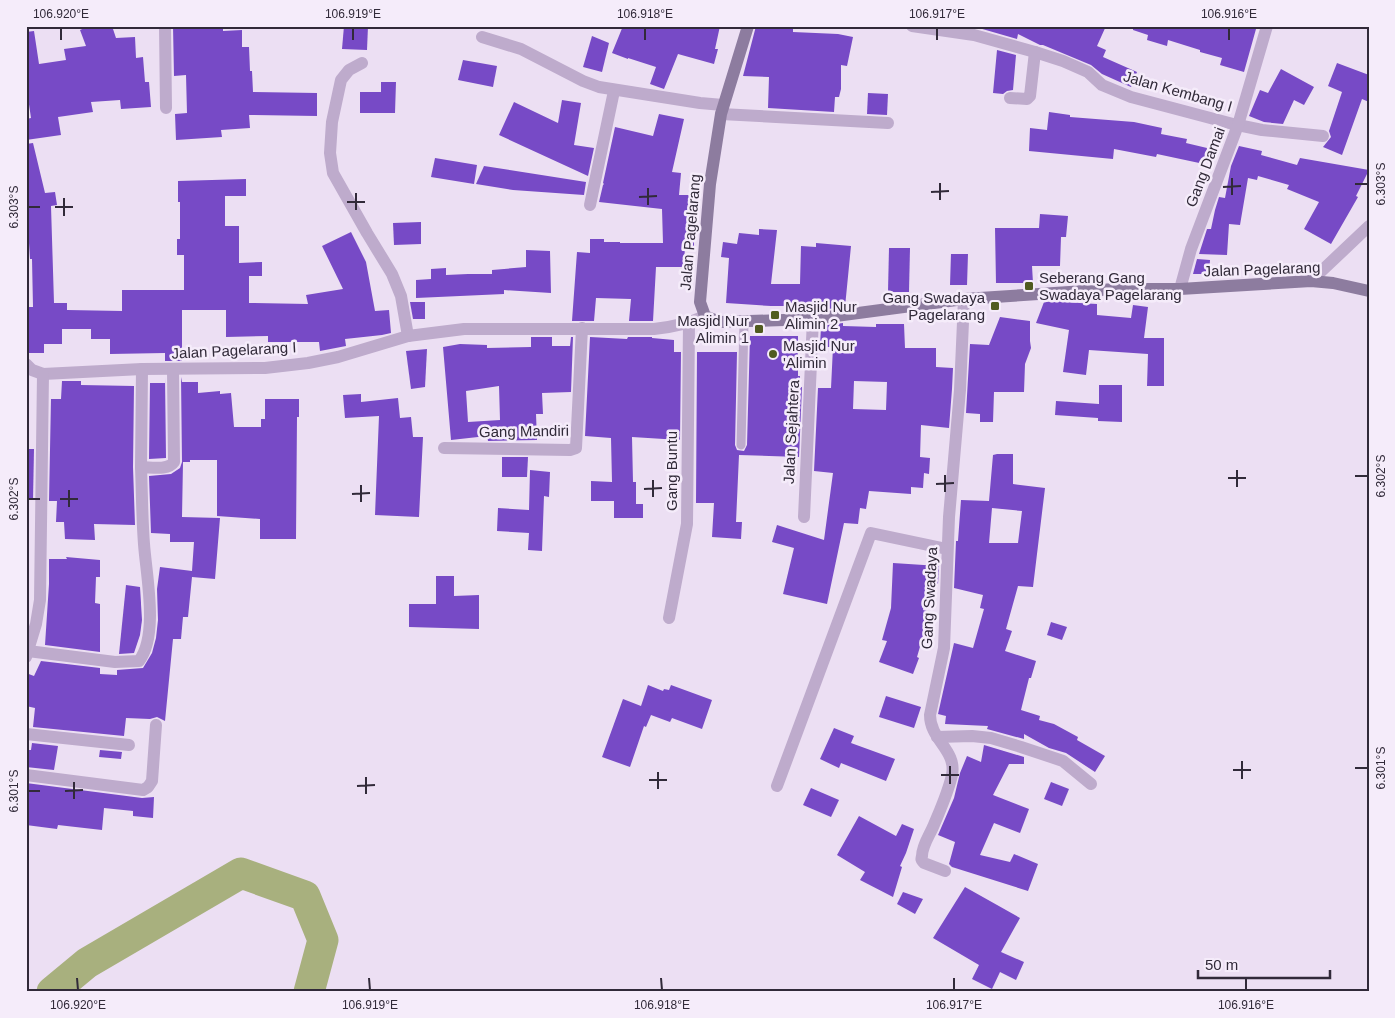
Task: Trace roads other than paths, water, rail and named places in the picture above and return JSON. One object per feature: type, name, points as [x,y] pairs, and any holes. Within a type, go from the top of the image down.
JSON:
[{"type":"street","points":[[165,26],[166,108]]},
{"type":"street","name":"Jalan Pagelarang","points":[[748,26],[722,109],[710,184],[700,302],[705,316],[720,322],[813,319],[964,298],[1115,289],[1180,289],[1311,281],[1334,283],[1369,291]]},
{"type":"street","name":"Jalan Kembang I","points":[[912,26],[975,31],[1063,61],[1088,72],[1102,85],[1131,96],[1238,125],[1262,130],[1323,136]]},
{"type":"street","name":"Gang Damai","points":[[1180,289],[1192,249],[1238,125],[1267,26]]},
{"type":"street","points":[[482,38],[521,49],[583,81],[614,91],[722,109],[888,123]]},
{"type":"street","points":[[1010,98],[1027,99],[1030,96],[1035,52]]},
{"type":"street","points":[[362,63],[349,70],[341,80],[332,122],[330,153],[333,173],[392,274],[401,296],[408,336]]},
{"type":"street","points":[[590,205],[614,91]]},
{"type":"street","points":[[1311,281],[1369,226]]},
{"type":"street","name":"Gang Swadaya","points":[[945,871],[924,863],[921,859],[952,775],[949,753],[930,724],[930,715],[944,648],[947,549],[960,390],[964,298]]},
{"type":"street","name":"Jalan Pagelarang I","points":[[43,374],[142,369],[265,368],[338,357],[408,336],[438,331],[464,329],[654,329],[689,323],[705,316]]},
{"type":"street","name":"Jalan Sejahtera","points":[[804,517],[813,319]]},
{"type":"street","name":"Gang Buntu","points":[[669,618],[688,524],[689,323]]},
{"type":"street","name":"Gang Mandiri","points":[[444,448],[570,450],[576,448],[578,444],[582,328]]},
{"type":"street","points":[[26,364],[32,370],[43,374],[40,600],[36,624],[27,654],[115,662],[139,661],[142,657],[148,635],[150,598],[144,546],[141,467],[142,369]]},
{"type":"street","points":[[141,467],[167,468],[172,466],[174,462],[173,370]]},
{"type":"street","points":[[777,786],[871,533],[947,549]]},
{"type":"street","points":[[26,775],[143,790],[148,788],[152,781],[156,725]]},
{"type":"street","points":[[26,734],[129,745]]},
{"type":"street","points":[[937,737],[972,736],[991,738],[1021,746],[1062,761],[1091,784]]},
{"type":"lane","points":[[741,445],[744,322]]},
{"type":"waterway","points":[[52,992],[87,963],[241,873],[305,896],[323,940],[309,992]]},
{"type":"place","name":"Seberang Gang Swadaya Pagelarang","points":[[1029,286]]},
{"type":"place","name":"Gang Swadaya Pagelarang","points":[[995,306]]},
{"type":"place","name":"Masjid Nur Alimin 2","points":[[775,315]]},
{"type":"place","name":"Masjid Nur Alimin 1","points":[[759,329]]},
{"type":"place","name":"Masjid Nur 'Alimin","points":[[773,354]]}]
